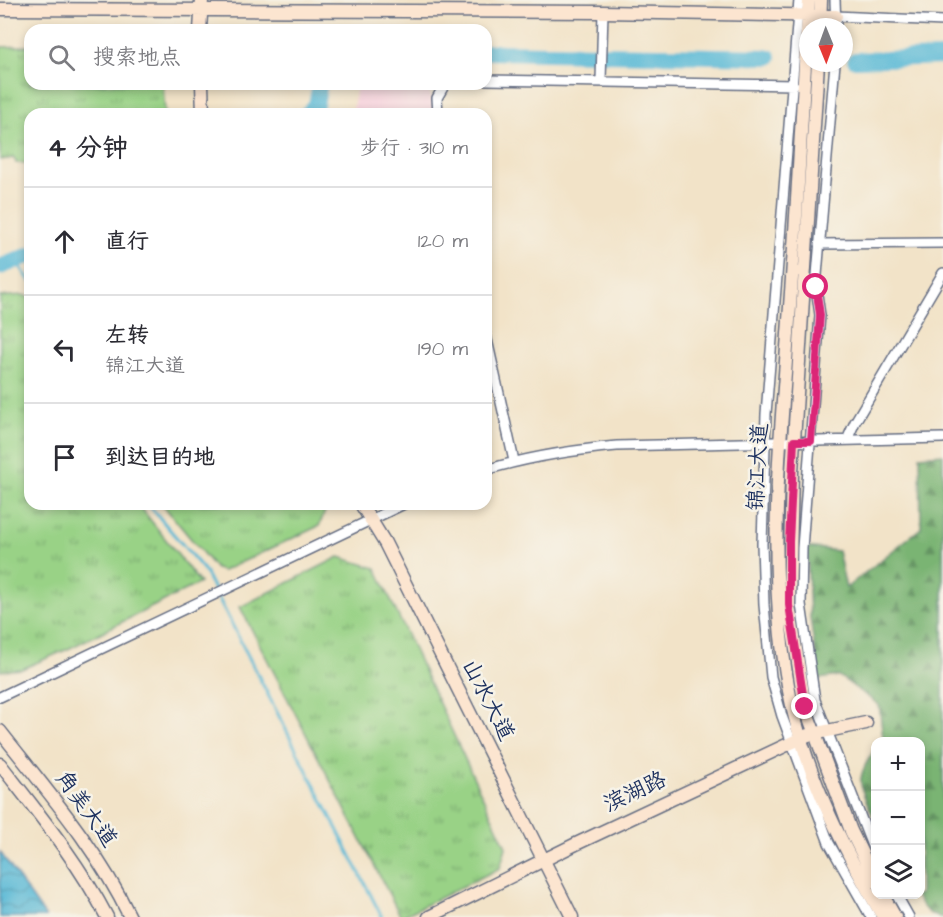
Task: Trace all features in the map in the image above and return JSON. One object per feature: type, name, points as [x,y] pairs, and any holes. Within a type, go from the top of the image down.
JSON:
[{"type":"street","points":[[799,0],[812,18]]},
{"type":"street","name":"锦江大道","points":[[809,0],[812,18]]},
{"type":"street","name":"锦江大道","points":[[812,18],[821,0]]},
{"type":"street","points":[[835,0],[836,18]]},
{"type":"street","points":[[200,24],[202,5]]},
{"type":"street","points":[[0,9],[361,5],[812,18]]},
{"type":"street","points":[[601,80],[603,12]]},
{"type":"street","points":[[853,21],[943,21]]},
{"type":"street","points":[[799,66],[794,85],[765,442],[762,544],[764,605],[771,677],[796,740],[830,843],[871,917]]},
{"type":"street","name":"锦江大道","points":[[808,72],[780,442],[776,579],[796,740],[839,837],[883,917]]},
{"type":"street","name":"锦江大道","points":[[817,72],[794,441],[789,542],[789,605],[805,707],[821,732],[851,831],[871,872]]},
{"type":"street","points":[[834,72],[816,287],[820,315],[802,548],[801,604],[821,732],[871,845]]},
{"type":"street","points":[[492,80],[601,80],[794,85]]},
{"type":"street","points":[[202,90],[203,108]]},
{"type":"street","points":[[438,108],[437,98],[442,90]]},
{"type":"street","points":[[819,244],[943,243]]},
{"type":"street","points":[[847,440],[855,422],[943,273]]},
{"type":"street","points":[[492,362],[514,461]]},
{"type":"street","points":[[492,468],[514,461],[617,446],[943,438]]},
{"type":"street","name":"山水大道","points":[[365,510],[373,521],[572,917]]},
{"type":"street","points":[[0,697],[393,510]]},
{"type":"street","name":"滨湖路","points":[[429,917],[796,740],[821,732],[866,723]]},
{"type":"street","name":"角美大道","points":[[0,731],[81,833],[120,896],[130,917]]},
{"type":"street","name":"角美大道","points":[[0,764],[51,829],[93,890],[106,917]]},
{"type":"street","points":[[885,899],[895,917]]},
{"type":"street","points":[[899,899],[909,917]]},
{"type":"shaded area","points":[[356,90],[429,90],[433,108],[353,108]]},
{"type":"green space","points":[[24,46],[24,90],[163,90],[165,108],[24,108],[24,163],[16,163],[14,158],[0,160],[0,47]]},
{"type":"green space","points":[[24,295],[24,510],[143,510],[200,583],[68,649],[22,669],[0,671],[0,297]]},
{"type":"green space","points":[[943,454],[943,917],[929,913],[918,899],[925,899],[925,737],[883,737],[879,705],[839,676],[819,679],[810,618],[807,547],[838,551],[846,588],[921,528],[920,456]]},
{"type":"green space","points":[[167,510],[326,510],[319,526],[223,571],[216,569]]},
{"type":"green space","points":[[339,557],[376,568],[506,847],[500,868],[401,917],[240,607]]},
{"type":"green space","points":[[871,755],[871,811],[861,785],[861,777]]},
{"type":"water","points":[[0,852],[46,917],[0,917]]},
{"type":"waterway","points":[[492,52],[769,57]]},
{"type":"waterway","points":[[855,60],[943,57]]},
{"type":"waterway","points":[[313,108],[316,105],[319,90]]},
{"type":"waterway","points":[[0,267],[24,257]]},
{"type":"waterway","points":[[17,262],[24,272]]},
{"type":"waterway","points":[[153,510],[204,570],[382,917]]},
{"type":"route","points":[[805,707],[795,654],[788,576],[794,441],[811,441],[820,315],[816,287]]}]
